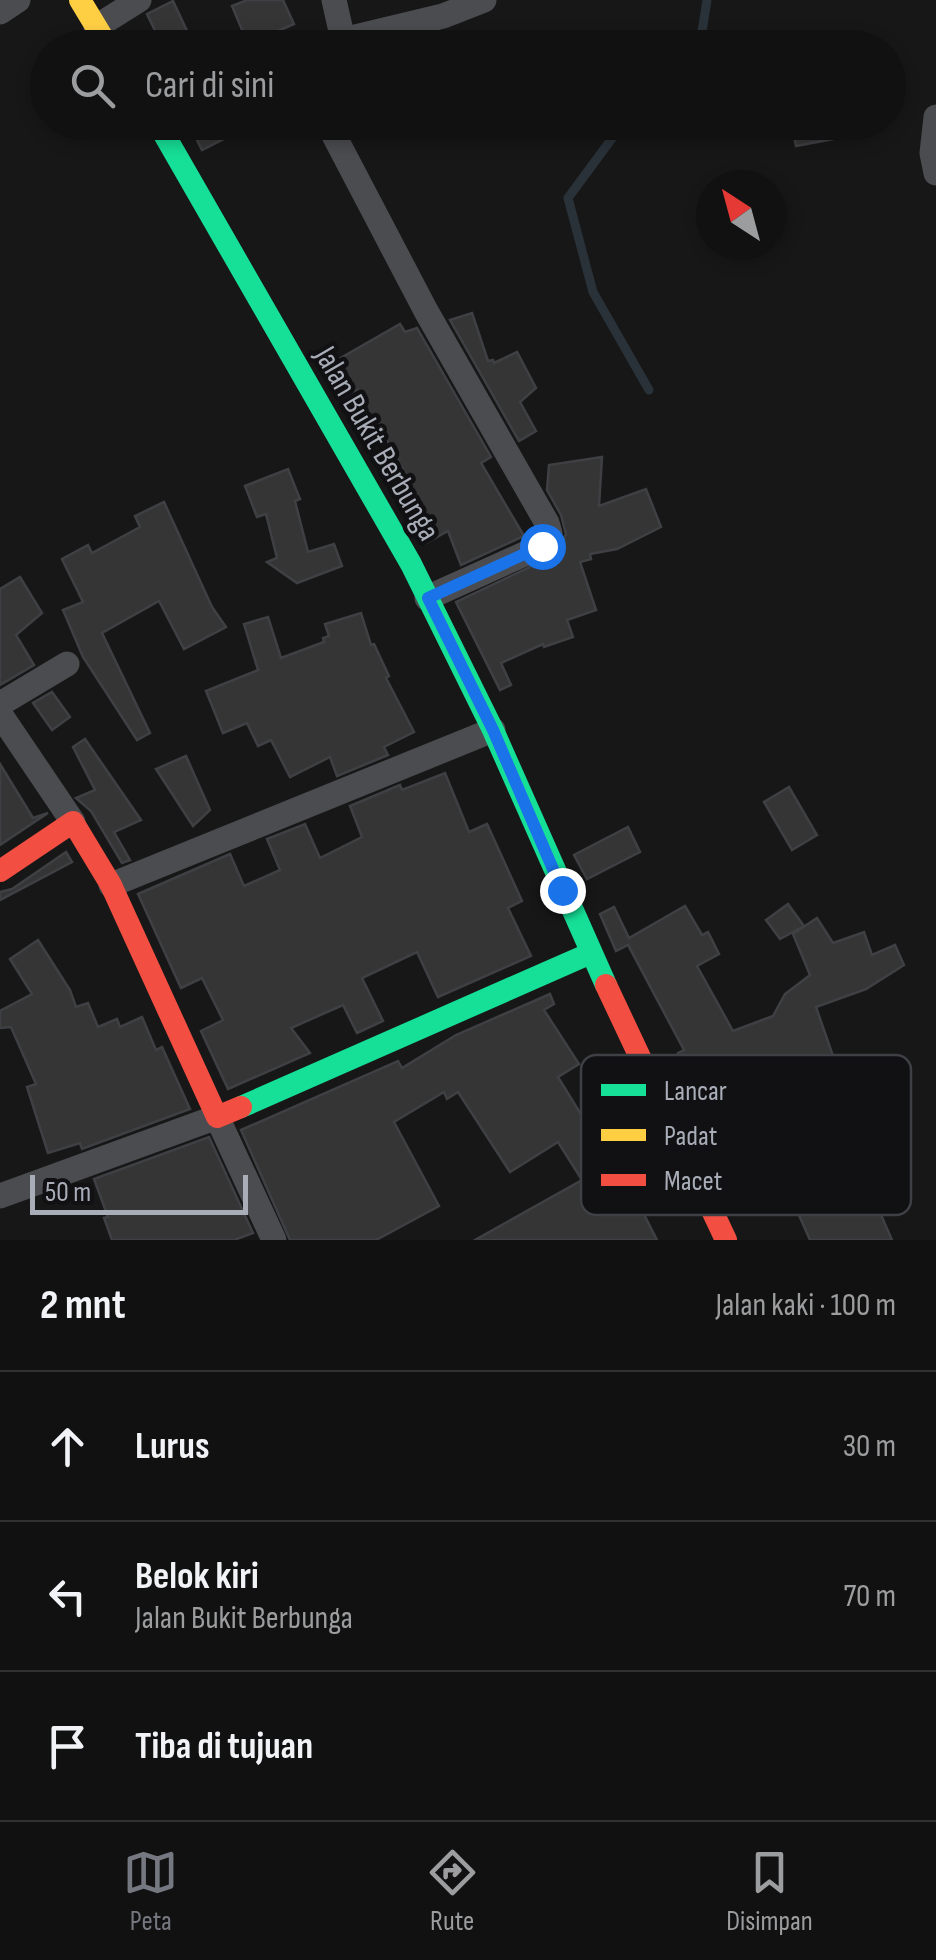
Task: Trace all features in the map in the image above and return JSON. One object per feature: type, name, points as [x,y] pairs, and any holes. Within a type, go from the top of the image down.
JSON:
[{"type":"main road","points":[[80,0],[98,30]]},
{"type":"main road","name":"Jalan Bukit Berbunga","points":[[169,140],[428,598],[493,730],[639,1055]]},
{"type":"main road","points":[[0,871],[73,822],[112,885],[218,1117],[590,953]]},
{"type":"street","points":[[0,12],[18,0]]},
{"type":"street","points":[[109,30],[140,0]]},
{"type":"street","points":[[334,0],[335,30]]},
{"type":"street","points":[[390,30],[444,16],[484,0]]},
{"type":"street","points":[[936,117],[932,153],[936,173]]},
{"type":"street","points":[[336,140],[550,534],[542,546],[428,598]]},
{"type":"street","points":[[0,704],[67,664]]},
{"type":"street","points":[[0,714],[73,822]]},
{"type":"street","points":[[112,885],[493,730]]},
{"type":"street","points":[[0,1196],[218,1117],[274,1240]]},
{"type":"street","points":[[696,1240],[724,1234]]},
{"type":"building","points":[[247,0],[283,0],[294,24],[280,30],[242,30],[232,6]]},
{"type":"building","points":[[173,1],[187,30],[155,30],[147,14]]},
{"type":"building","points":[[197,140],[222,140],[202,150]]},
{"type":"building","points":[[795,140],[828,140],[796,146]]},
{"type":"building","points":[[472,313],[488,361],[494,363],[517,352],[536,388],[520,402],[536,431],[519,441],[450,320]]},
{"type":"building","points":[[400,324],[405,332],[417,328],[491,457],[481,463],[524,536],[461,565],[448,531],[426,543],[394,487],[409,480],[387,441],[384,443],[358,390],[343,398],[325,367]]},
{"type":"building","points":[[602,457],[599,506],[646,489],[661,527],[617,549],[590,554],[591,559],[580,562],[596,610],[567,620],[573,637],[544,647],[543,644],[501,663],[511,685],[500,690],[456,602],[555,555],[566,534],[547,490],[549,465]]},
{"type":"building","points":[[288,469],[300,499],[295,501],[308,552],[334,544],[342,566],[297,583],[267,562],[277,558],[266,514],[257,517],[245,486]]},
{"type":"building","points":[[164,502],[212,607],[226,627],[184,649],[159,601],[102,633],[150,733],[137,740],[83,657],[63,610],[83,602],[62,559],[88,545],[92,553],[140,527],[135,516]]},
{"type":"building","points":[[20,577],[42,613],[16,635],[34,665],[0,685],[0,589]]},
{"type":"building","points":[[361,613],[371,645],[374,644],[389,676],[386,678],[414,732],[384,747],[388,755],[337,776],[330,757],[290,777],[271,740],[258,746],[247,723],[223,733],[206,691],[258,670],[244,624],[268,617],[281,658],[324,642],[323,638],[329,636],[325,624]]},
{"type":"building","points":[[52,692],[70,717],[52,730],[33,703]]},
{"type":"building","points":[[85,739],[141,820],[114,832],[130,860],[122,863],[91,811],[76,798],[95,790],[73,747]]},
{"type":"building","points":[[186,756],[210,810],[193,826],[156,769]]},
{"type":"building","points":[[0,764],[33,818],[48,813],[0,845]]},
{"type":"building","points":[[445,773],[469,832],[487,824],[522,901],[508,908],[531,956],[438,997],[417,952],[362,978],[383,1021],[357,1033],[343,1005],[291,1028],[310,1053],[228,1089],[201,1031],[223,1020],[202,978],[181,988],[138,894],[230,854],[244,886],[280,870],[267,839],[305,824],[320,858],[362,837],[350,806],[400,785],[402,790]]},
{"type":"building","points":[[789,787],[817,835],[792,850],[764,802]]},
{"type":"building","points":[[628,827],[640,852],[587,879],[574,855]]},
{"type":"building","points":[[66,852],[72,862],[0,900],[0,892],[12,889]]},
{"type":"building","points":[[788,904],[804,926],[780,939],[766,920]]},
{"type":"building","points":[[685,906],[702,935],[708,932],[719,954],[697,966],[733,1031],[773,1016],[785,994],[810,975],[793,934],[817,918],[833,943],[864,932],[872,955],[895,945],[904,965],[866,989],[816,1007],[833,1055],[679,1055],[684,1050],[628,945],[616,951],[600,914],[614,907],[629,938]]},
{"type":"building","points":[[38,940],[70,990],[76,1007],[88,1003],[98,1027],[117,1019],[120,1027],[142,1017],[156,1050],[162,1047],[190,1109],[82,1149],[80,1143],[48,1153],[27,1087],[36,1084],[11,1027],[0,1028],[0,1011],[32,994],[10,959]]},
{"type":"building","points":[[550,994],[554,1004],[544,1010],[579,1064],[558,1077],[581,1115],[581,1178],[558,1142],[510,1172],[458,1092],[447,1099],[444,1092],[394,1122],[439,1206],[376,1240],[290,1240],[241,1130],[398,1061],[402,1068],[456,1035]]},
{"type":"building","points":[[209,1137],[253,1233],[234,1240],[112,1240],[94,1179]]},
{"type":"building","points":[[581,1181],[581,1215],[644,1215],[657,1240],[475,1240]]},
{"type":"building","points":[[799,1215],[881,1215],[892,1240],[810,1240]]},
{"type":"waterway","points":[[702,30],[707,0]]},
{"type":"waterway","points":[[611,140],[568,198],[593,292],[649,390]]},
{"type":"traffic: fast","points":[[167,140],[411,564],[493,730],[606,985]]},
{"type":"traffic: fast","points":[[241,1107],[591,953]]},
{"type":"traffic: slow","points":[[80,0],[98,30]]},
{"type":"traffic: jam","points":[[0,871],[73,822],[111,885],[217,1117],[241,1107]]},
{"type":"traffic: jam","points":[[606,985],[639,1055]]},
{"type":"traffic: jam","points":[[714,1215],[726,1240]]},
{"type":"route","points":[[542,546],[428,598],[493,730],[562,890]]}]
